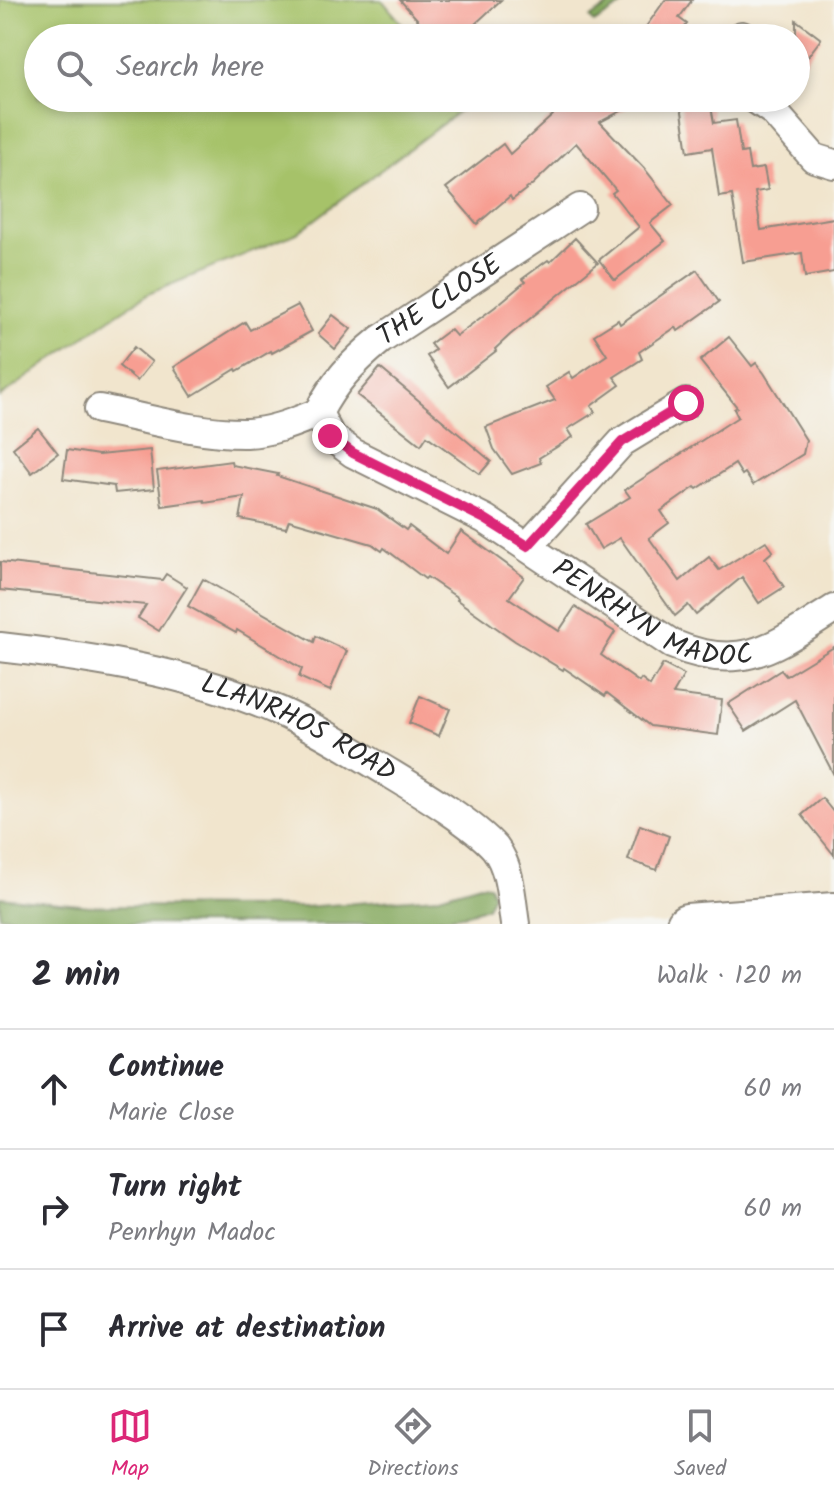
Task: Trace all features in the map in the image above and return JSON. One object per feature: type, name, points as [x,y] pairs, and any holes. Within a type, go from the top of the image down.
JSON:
[{"type":"street","points":[[774,112],[814,158],[834,164]]},
{"type":"street","name":"THE CLOSE","points":[[318,413],[331,389],[350,365],[380,340],[580,208]]},
{"type":"street","points":[[528,546],[622,442],[686,403]]},
{"type":"street","points":[[99,409],[217,431],[248,433],[282,428],[318,413]]},
{"type":"street","name":"PENRHYN MADOC","points":[[318,413],[330,436],[353,453],[485,519],[672,644],[694,653],[718,658],[772,648],[834,609]]},
{"type":"street","name":"LLANRHOS ROAD","points":[[0,647],[105,660],[191,680],[280,711],[420,791],[483,837],[495,849],[506,868],[515,924]]},
{"type":"street","points":[[687,924],[834,913]]},
{"type":"green space","points":[[0,0],[382,0],[402,24],[24,24],[24,112],[458,112],[297,233],[148,294],[0,397]]},
{"type":"green space","points":[[618,0],[631,0],[594,23],[590,18]]},
{"type":"green space","points":[[480,884],[489,885],[493,894],[487,907],[468,914],[401,924],[82,924],[0,916],[0,897],[90,906],[303,907],[436,897]]},
{"type":"building","points":[[400,0],[501,0],[475,24],[421,24]]},
{"type":"building","points":[[665,0],[692,0],[679,18],[687,24],[648,24]]},
{"type":"building","points":[[810,31],[821,39],[810,54]]},
{"type":"building","points":[[552,112],[619,112],[600,122],[644,168],[673,205],[650,223],[665,241],[615,280],[599,260],[639,227],[612,193],[616,190],[576,143],[533,184],[512,200],[510,196],[477,224],[446,188],[503,144],[510,154],[553,115]]},
{"type":"building","points":[[682,112],[712,112],[714,123],[736,120],[741,153],[747,152],[750,170],[764,168],[768,190],[755,192],[761,230],[834,218],[834,272],[805,277],[802,253],[743,262],[732,195],[719,197],[712,148],[688,152]]},
{"type":"building","points":[[575,238],[598,263],[449,387],[427,356],[435,350],[430,344],[450,329],[456,336],[525,282],[522,279],[548,260],[550,262]]},
{"type":"building","points":[[697,270],[719,302],[678,331],[676,327],[639,352],[642,359],[614,377],[620,385],[591,406],[595,412],[568,429],[573,437],[539,458],[541,463],[512,474],[494,449],[486,427],[555,400],[546,387],[569,372],[573,378],[607,355],[594,335],[618,320],[620,324]]},
{"type":"building","points":[[298,305],[312,331],[236,369],[192,396],[174,367],[245,322],[250,330]]},
{"type":"building","points":[[333,315],[351,329],[335,349],[318,334]]},
{"type":"building","points":[[729,337],[752,366],[756,363],[764,373],[806,440],[803,454],[753,485],[735,464],[661,511],[669,523],[649,538],[680,581],[709,557],[719,570],[766,541],[773,551],[765,558],[784,587],[759,603],[742,577],[696,615],[688,605],[675,616],[620,538],[601,549],[586,524],[630,497],[625,490],[738,417],[734,409],[737,407],[700,361]]},
{"type":"building","points":[[134,347],[152,362],[137,381],[119,366]]},
{"type":"building","points":[[380,368],[491,461],[480,474],[427,436],[421,445],[357,395]]},
{"type":"building","points":[[38,428],[58,453],[32,473],[13,448]]},
{"type":"building","points":[[67,450],[98,455],[150,450],[154,489],[115,493],[114,486],[63,479]]},
{"type":"building","points":[[231,461],[232,465],[278,474],[377,509],[406,530],[409,526],[446,554],[461,531],[524,577],[509,598],[559,631],[575,607],[615,632],[601,655],[639,682],[641,679],[650,686],[663,664],[684,675],[673,694],[722,700],[718,735],[650,726],[607,693],[605,696],[564,668],[515,641],[384,548],[382,551],[372,544],[289,520],[286,528],[240,519],[244,497],[162,506],[157,471]]},
{"type":"building","points":[[0,562],[162,580],[166,574],[187,587],[159,631],[138,618],[146,605],[0,590]]},
{"type":"building","points":[[203,579],[314,642],[316,636],[347,651],[330,691],[299,677],[302,669],[237,630],[236,633],[188,606]]},
{"type":"building","points":[[834,647],[834,775],[795,700],[746,731],[728,704],[781,670],[786,676]]},
{"type":"building","points":[[420,696],[450,709],[439,736],[409,723]]},
{"type":"building","points":[[822,798],[834,813],[834,855],[802,815]]},
{"type":"building","points":[[640,825],[669,836],[657,870],[628,860]]},
{"type":"route","points":[[330,436],[353,453],[450,500],[528,546],[622,442],[686,403]]}]
